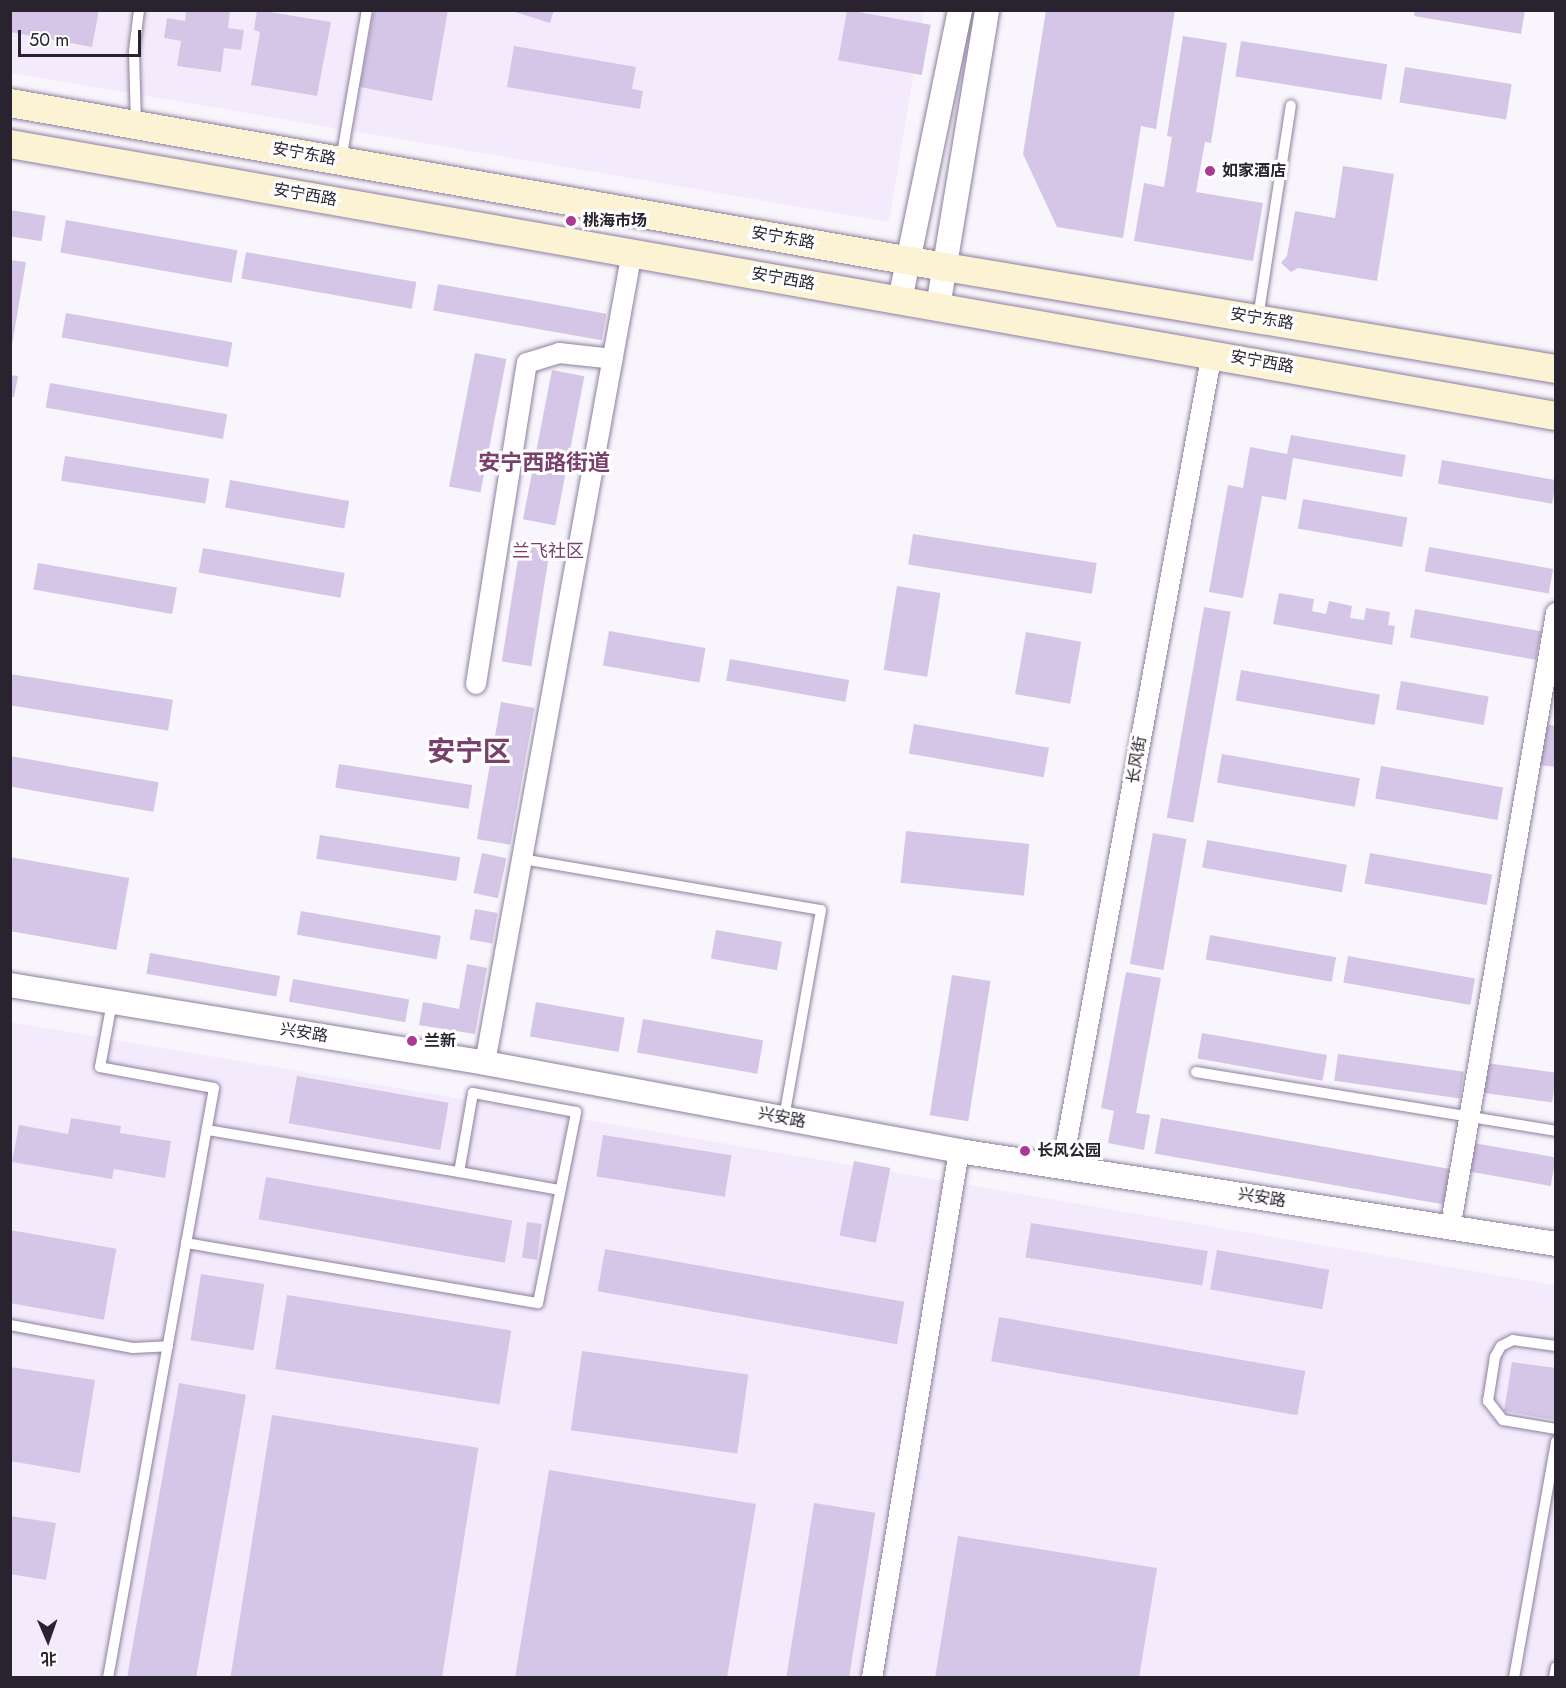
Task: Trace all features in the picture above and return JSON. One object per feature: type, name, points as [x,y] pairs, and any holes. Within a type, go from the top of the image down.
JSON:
[{"type":"main road","name":"安宁东路","points":[[10,103],[910,261],[1556,369]]},
{"type":"main road","name":"安宁西路","points":[[10,144],[1212,353],[1556,416]]},
{"type":"main road","points":[[829,287],[841,264],[837,248]]},
{"type":"main road","points":[[1022,321],[1015,312],[1013,299],[1020,287],[1032,281]]},
{"type":"street","points":[[900,300],[910,261],[960,10]]},
{"type":"street","points":[[938,307],[987,10]]},
{"type":"street","points":[[485,1063],[633,252]]},
{"type":"street","points":[[476,684],[527,363],[559,352],[613,359]]},
{"type":"street","name":"长风街","points":[[1062,1167],[1212,353]]},
{"type":"street","points":[[1453,1212],[1556,613]]},
{"type":"street","name":"兴安路","points":[[10,985],[485,1063],[959,1151],[1556,1244]]},
{"type":"street","points":[[872,1677],[959,1151]]},
{"type":"lane","points":[[136,125],[134,51],[140,10]]},
{"type":"lane","points":[[341,160],[367,10]]},
{"type":"lane","points":[[1258,318],[1291,105]]},
{"type":"lane","points":[[522,860],[821,910],[784,1119]]},
{"type":"lane","points":[[108,1677],[214,1088],[100,1068],[112,1002]]},
{"type":"lane","points":[[1196,1072],[1556,1131]]},
{"type":"lane","points":[[186,1243],[538,1303],[576,1112],[473,1093],[459,1172]]},
{"type":"lane","points":[[207,1130],[560,1190]]},
{"type":"lane","points":[[10,1325],[133,1348],[168,1346]]},
{"type":"lane","points":[[1556,1346],[1514,1341],[1502,1346],[1495,1357],[1488,1401],[1503,1420],[1556,1429]]},
{"type":"lane","points":[[1514,1677],[1556,1442]]},
{"type":"lane","points":[[1554,1677],[1556,1667]]},
{"type":"shaded area","points":[[10,11],[924,11],[889,222],[11,73]]},
{"type":"shaded area","points":[[10,1022],[1555,1285],[1555,1677],[11,1677]]},
{"type":"building","points":[[10,10],[99,10],[92,47],[10,32]]},
{"type":"building","points":[[186,10],[230,10],[228,28],[244,30],[241,50],[224,48],[221,72],[177,66],[181,41],[164,38],[167,18],[185,21]]},
{"type":"building","points":[[257,10],[331,22],[317,96],[251,85],[260,32],[254,30]]},
{"type":"building","points":[[374,10],[448,10],[432,101],[360,87]]},
{"type":"building","points":[[509,10],[554,10],[550,23]]},
{"type":"building","points":[[847,10],[931,25],[922,75],[838,60]]},
{"type":"building","points":[[1046,10],[1175,10],[1156,129],[1141,126],[1123,238],[1057,227],[1023,154]]},
{"type":"building","points":[[1415,10],[1525,10],[1521,34],[1414,16]]},
{"type":"building","points":[[1183,36],[1227,43],[1211,143],[1205,142],[1196,192],[1263,203],[1253,261],[1134,241],[1144,183],[1164,187],[1172,137],[1167,136]]},
{"type":"building","points":[[1241,41],[1387,64],[1382,100],[1235,77]]},
{"type":"building","points":[[514,46],[636,67],[632,89],[643,91],[640,109],[507,87]]},
{"type":"building","points":[[1405,67],[1512,84],[1506,119],[1399,103]]},
{"type":"building","points":[[1343,166],[1394,174],[1377,281],[1298,268],[1291,272],[1281,263],[1287,256],[1295,211],[1335,218]]},
{"type":"building","points":[[10,210],[46,216],[41,241],[10,236]]},
{"type":"building","points":[[66,220],[237,250],[232,283],[60,252]]},
{"type":"building","points":[[246,252],[416,282],[412,309],[241,279]]},
{"type":"building","points":[[10,260],[26,262],[12,345],[10,344]]},
{"type":"building","points":[[438,284],[606,314],[602,340],[433,311]]},
{"type":"building","points":[[66,313],[232,342],[228,367],[62,338]]},
{"type":"building","points":[[475,353],[506,359],[480,493],[449,487]]},
{"type":"building","points":[[552,370],[584,376],[555,526],[523,519]]},
{"type":"building","points":[[10,375],[18,376],[14,397],[10,397]]},
{"type":"building","points":[[50,383],[227,414],[223,439],[46,408]]},
{"type":"building","points":[[1291,435],[1406,455],[1402,477],[1293,458],[1286,500],[1262,496],[1243,598],[1209,592],[1228,485],[1243,488],[1250,447],[1287,454]]},
{"type":"building","points":[[65,456],[209,479],[205,504],[61,481]]},
{"type":"building","points":[[1442,460],[1556,480],[1552,504],[1438,484]]},
{"type":"building","points":[[230,480],[349,501],[344,529],[225,508]]},
{"type":"building","points":[[1303,499],[1407,517],[1402,547],[1298,529]]},
{"type":"building","points":[[913,534],[1097,563],[1092,594],[908,565]]},
{"type":"building","points":[[521,540],[551,545],[531,666],[502,661]]},
{"type":"building","points":[[1429,547],[1553,569],[1549,593],[1425,572]]},
{"type":"building","points":[[203,548],[345,573],[340,598],[199,573]]},
{"type":"building","points":[[38,563],[177,587],[172,614],[33,590]]},
{"type":"building","points":[[897,586],[940,593],[927,677],[884,670]]},
{"type":"building","points":[[1279,593],[1314,599],[1312,611],[1326,614],[1329,601],[1352,606],[1350,618],[1364,620],[1366,608],[1390,612],[1388,625],[1395,626],[1392,645],[1273,624]]},
{"type":"building","points":[[1204,607],[1231,612],[1193,822],[1167,818]]},
{"type":"building","points":[[1415,609],[1541,631],[1536,660],[1410,638]]},
{"type":"building","points":[[609,631],[706,648],[699,682],[603,665]]},
{"type":"building","points":[[1026,632],[1081,642],[1070,704],[1015,694]]},
{"type":"building","points":[[730,659],[849,680],[845,702],[726,681]]},
{"type":"building","points":[[1241,670],[1380,694],[1374,725],[1236,701]]},
{"type":"building","points":[[10,674],[173,700],[168,730],[10,705]]},
{"type":"building","points":[[1401,681],[1489,696],[1484,725],[1396,710]]},
{"type":"building","points":[[501,702],[534,708],[510,845],[477,839]]},
{"type":"building","points":[[914,724],[1049,748],[1044,777],[909,754]]},
{"type":"building","points":[[1544,724],[1556,726],[1556,767],[1538,765]]},
{"type":"building","points":[[1222,754],[1360,778],[1355,807],[1217,783]]},
{"type":"building","points":[[10,756],[159,782],[153,812],[10,786]]},
{"type":"building","points":[[339,764],[472,785],[469,809],[335,788]]},
{"type":"building","points":[[1381,766],[1503,788],[1497,820],[1375,798]]},
{"type":"building","points":[[906,831],[1029,844],[1024,896],[901,883]]},
{"type":"building","points":[[1153,833],[1186,839],[1163,970],[1130,964]]},
{"type":"building","points":[[320,835],[460,857],[456,881],[316,859]]},
{"type":"building","points":[[1207,840],[1347,865],[1342,892],[1202,868]]},
{"type":"building","points":[[482,853],[506,858],[498,898],[473,893]]},
{"type":"building","points":[[1370,853],[1492,875],[1487,905],[1365,884]]},
{"type":"building","points":[[10,857],[129,878],[116,950],[10,931]]},
{"type":"building","points":[[475,909],[498,913],[492,944],[470,940]]},
{"type":"building","points":[[301,911],[441,936],[437,959],[297,935]]},
{"type":"building","points":[[716,930],[782,942],[777,970],[711,959]]},
{"type":"building","points":[[1210,935],[1336,957],[1332,982],[1206,960]]},
{"type":"building","points":[[150,953],[280,976],[276,997],[146,974]]},
{"type":"building","points":[[1348,956],[1475,978],[1470,1005],[1343,983]]},
{"type":"building","points":[[467,964],[487,968],[475,1034],[419,1025],[423,1002],[459,1009]]},
{"type":"building","points":[[1126,972],[1161,978],[1136,1113],[1150,1115],[1144,1150],[1108,1143],[1114,1111],[1101,1108]]},
{"type":"building","points":[[952,975],[991,981],[968,1121],[930,1115]]},
{"type":"building","points":[[293,979],[409,999],[405,1022],[289,1002]]},
{"type":"building","points":[[536,1002],[625,1018],[619,1052],[530,1036]]},
{"type":"building","points":[[643,1019],[763,1040],[757,1074],[637,1052]]},
{"type":"building","points":[[1202,1033],[1327,1055],[1323,1081],[1197,1059]]},
{"type":"building","points":[[1338,1054],[1464,1072],[1460,1098],[1334,1081]]},
{"type":"building","points":[[1487,1063],[1556,1073],[1552,1102],[1483,1093]]},
{"type":"building","points":[[297,1076],[449,1103],[440,1150],[289,1123]]},
{"type":"building","points":[[71,1118],[121,1126],[120,1133],[171,1141],[165,1178],[114,1169],[112,1179],[12,1162],[19,1125],[68,1134]]},
{"type":"building","points":[[1161,1118],[1452,1169],[1445,1205],[1155,1153]]},
{"type":"building","points":[[603,1135],[731,1155],[725,1197],[596,1176]]},
{"type":"building","points":[[1474,1143],[1556,1157],[1551,1186],[1469,1172]]},
{"type":"building","points":[[854,1161],[890,1168],[876,1243],[839,1236]]},
{"type":"building","points":[[266,1177],[512,1220],[505,1263],[259,1219]]},
{"type":"building","points":[[527,1222],[542,1224],[537,1260],[522,1258]]},
{"type":"building","points":[[1031,1223],[1208,1251],[1202,1286],[1026,1258]]},
{"type":"building","points":[[10,1230],[116,1249],[104,1320],[10,1303]]},
{"type":"building","points":[[605,1249],[904,1302],[897,1344],[598,1291]]},
{"type":"building","points":[[1217,1250],[1329,1270],[1322,1309],[1210,1289]]},
{"type":"building","points":[[201,1274],[264,1284],[254,1350],[191,1340]]},
{"type":"building","points":[[287,1295],[511,1331],[499,1405],[275,1369]]},
{"type":"building","points":[[999,1317],[1305,1371],[1297,1415],[991,1361]]},
{"type":"building","points":[[582,1351],[748,1374],[737,1454],[571,1430]]},
{"type":"building","points":[[1512,1362],[1556,1368],[1556,1420],[1504,1411]]},
{"type":"building","points":[[10,1367],[95,1380],[80,1473],[10,1461]]},
{"type":"building","points":[[179,1383],[246,1395],[196,1678],[127,1678]]},
{"type":"building","points":[[272,1415],[478,1448],[442,1678],[230,1678]]},
{"type":"building","points":[[549,1470],[756,1504],[727,1678],[515,1678]]},
{"type":"building","points":[[814,1503],[875,1513],[849,1678],[786,1678]]},
{"type":"building","points":[[10,1516],[56,1523],[46,1580],[10,1574]]},
{"type":"building","points":[[958,1536],[1157,1568],[1139,1678],[935,1678]]},
{"type":"place","name":"如家酒店","points":[[1210,171]]},
{"type":"place","name":"桃海市场","points":[[571,221]]},
{"type":"place","name":"兰新","points":[[412,1041]]},
{"type":"place","name":"长风公园","points":[[1025,1151]]},
{"type":"district","name":"安宁西路街道","points":[[544,463]]},
{"type":"district","name":"兰飞社区","points":[[548,551]]},
{"type":"district","name":"安宁区","points":[[469,752]]}]
